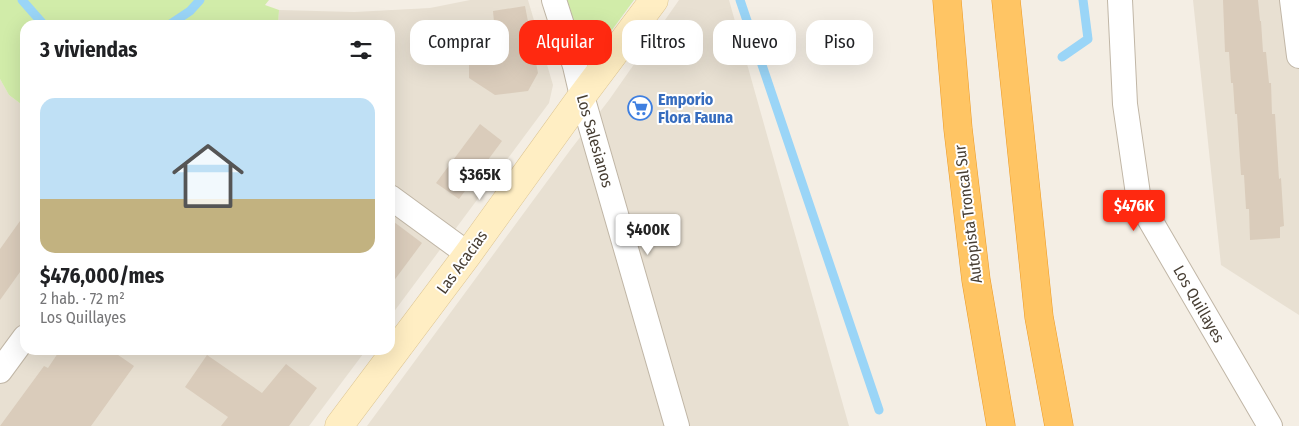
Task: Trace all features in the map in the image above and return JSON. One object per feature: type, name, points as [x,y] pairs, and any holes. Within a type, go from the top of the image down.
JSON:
[{"type":"highway","name":"Autopista Troncal Sur","points":[[947,0],[958,129],[976,280],[1001,426]]},
{"type":"highway","points":[[1006,0],[1039,318],[1059,426]]},
{"type":"street","name":"Los Salesianos","points":[[554,0],[575,66],[677,426]]},
{"type":"street","name":"Las Acacias","points":[[395,351],[654,0]]},
{"type":"street","name":"Los Quillayes","points":[[1120,0],[1124,104],[1139,200],[1270,426]]},
{"type":"street","points":[[1292,0],[1299,56]]},
{"type":"street","points":[[395,201],[468,254]]},
{"type":"street","points":[[0,371],[20,344]]},
{"type":"street","name":"Las Acacias","points":[[339,426],[392,355]]},
{"type":"shaded area","points":[[470,0],[528,0],[534,20],[519,20],[519,65],[547,65],[553,85],[549,103],[395,310],[395,20],[278,20],[279,10],[354,12],[430,8]]},
{"type":"shaded area","points":[[679,0],[729,0],[735,20],[713,20],[713,65],[747,65],[849,426],[367,426],[634,65],[703,65],[703,20],[665,20]]},
{"type":"shaded area","points":[[1193,0],[1299,0],[1299,315],[1221,265]]},
{"type":"shaded area","points":[[0,79],[9,95],[20,103],[20,355],[362,355],[309,426],[0,426]]},
{"type":"green space","points":[[0,0],[269,0],[265,5],[279,10],[278,20],[20,20],[20,103],[9,95],[0,79]]},
{"type":"green space","points":[[567,0],[634,0],[612,30],[612,20],[572,20]]},
{"type":"building","points":[[1223,0],[1258,0],[1263,52],[1266,52],[1269,83],[1271,83],[1272,114],[1275,114],[1279,179],[1281,178],[1284,226],[1280,227],[1280,238],[1250,240],[1249,209],[1246,209],[1244,175],[1241,175],[1237,114],[1235,114],[1233,83],[1231,83],[1229,52],[1225,52]]},
{"type":"building","points":[[525,6],[528,20],[519,20],[519,65],[536,65],[538,73],[528,91],[495,95],[469,78],[469,65],[509,65],[509,20],[494,20],[493,11]]},
{"type":"building","points":[[480,124],[502,141],[459,199],[436,183]]},
{"type":"building","points":[[20,221],[20,272],[0,300],[0,249]]},
{"type":"building","points":[[395,223],[422,243],[395,279]]},
{"type":"building","points":[[57,355],[118,355],[134,366],[91,426],[0,426],[44,366],[48,368]]},
{"type":"building","points":[[207,355],[262,393],[286,364],[317,388],[289,426],[221,426],[228,417],[185,387]]},
{"type":"waterway","points":[[22,0],[40,20]]},
{"type":"waterway","points":[[176,20],[190,11],[200,0]]},
{"type":"waterway","points":[[740,0],[879,410]]},
{"type":"waterway","points":[[1062,57],[1088,39],[1083,0]]},
{"type":"place","name":"Emporio Flora Fauna","points":[[640,108]]}]
